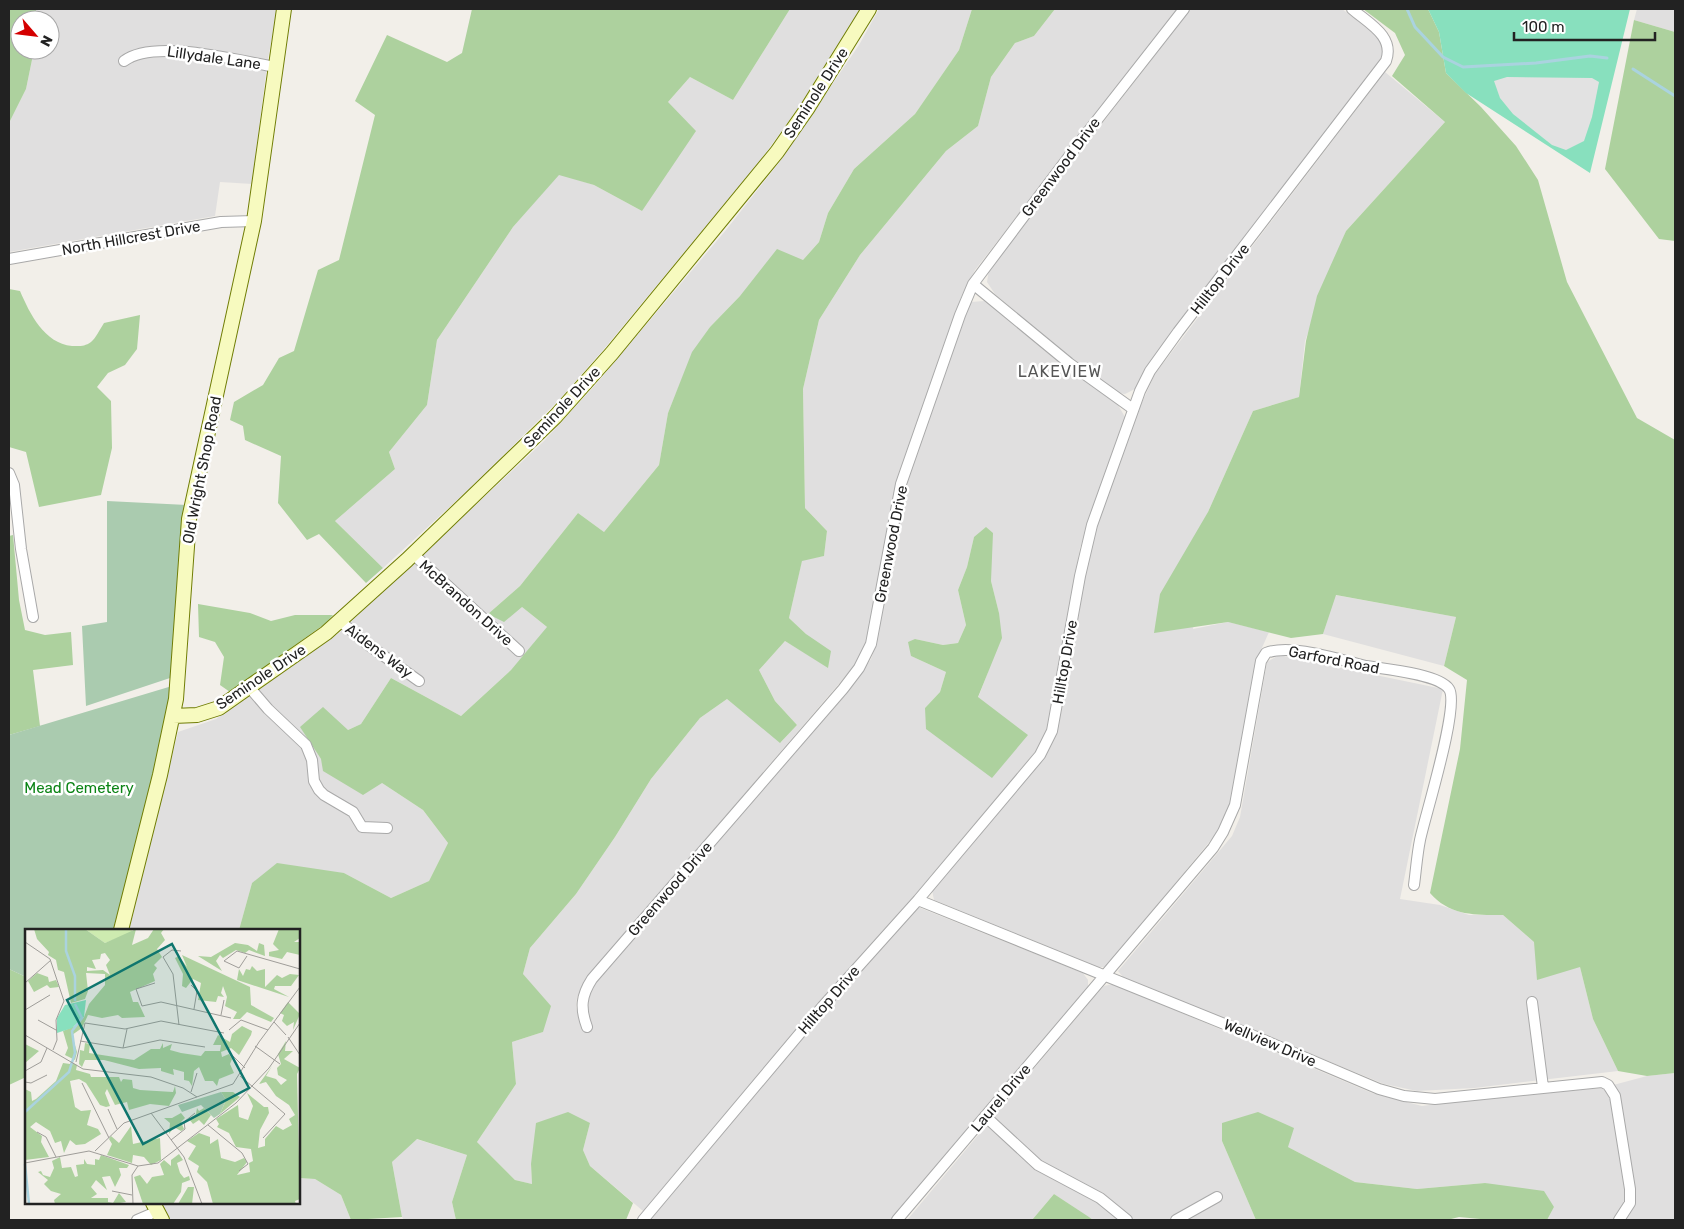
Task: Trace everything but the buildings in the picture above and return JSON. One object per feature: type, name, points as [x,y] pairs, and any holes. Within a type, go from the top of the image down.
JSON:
[{"type":"street","name":"Old Wright Shop Road","points":[[121,929],[173,716],[179,669],[189,519],[254,221],[284,9]]},
{"type":"street","name":"Seminole Drive","points":[[173,716],[207,712],[219,708],[250,688],[340,621],[413,554],[555,417],[612,353],[776,152],[832,71],[869,9]]},
{"type":"street","name":"Greenwood Drive","points":[[586,1027],[581,1007],[582,999],[592,979],[836,696],[867,656],[872,644],[901,484],[960,315],[973,284],[1079,143],[1184,9]]},
{"type":"street","name":"Hilltop Drive","points":[[643,1220],[822,1007],[918,900],[1040,755],[1052,731],[1086,549],[1133,409],[1150,371],[1386,61],[1389,48],[1383,35],[1352,9]]},
{"type":"street","name":"Lillydale Lane","points":[[124,61],[136,54],[158,50],[276,66]]},
{"type":"street","name":"North Hillcrest Drive","points":[[9,259],[221,222],[254,221]]},
{"type":"street","points":[[973,284],[1069,363],[1133,409]]},
{"type":"street","points":[[9,473],[14,485],[21,549],[33,618]]},
{"type":"street","name":"McBrandon Drive","points":[[413,554],[519,651]]},
{"type":"street","name":"Aidens Way","points":[[340,621],[366,644],[419,681]]},
{"type":"street","name":"Garford Road","points":[[1105,976],[1208,854],[1223,832],[1235,805],[1261,661],[1263,656],[1271,651],[1289,650],[1418,676],[1440,682],[1449,689],[1453,701],[1442,757],[1420,841],[1414,886]]},
{"type":"street","points":[[250,688],[268,709],[306,745],[312,760],[314,781],[324,796],[348,808],[362,827],[387,828]]},
{"type":"street","name":"Wellview Drive","points":[[918,900],[1378,1089],[1404,1096],[1435,1099],[1602,1082],[1612,1090],[1618,1114],[1631,1197],[1626,1212],[1619,1220]]},
{"type":"street","name":"Laurel Drive","points":[[897,1220],[1105,976]]},
{"type":"street","points":[[1532,1002],[1543,1087]]},
{"type":"street","points":[[986,1116],[1038,1165],[1100,1198],[1127,1220]]},
{"type":"street","points":[[1176,1220],[1217,1197]]},
{"type":"street","points":[[137,1220],[158,1211]]},
{"type":"shaded area","points":[[278,9],[268,58],[252,184],[220,182],[215,216],[9,252],[9,123],[26,89],[32,60],[60,60],[60,10],[36,10]]},
{"type":"shaded area","points":[[790,9],[861,9],[805,99],[759,162],[604,349],[559,400],[467,491],[383,568],[335,521],[395,469],[389,452],[427,405],[437,340],[513,227],[559,174],[594,185],[642,211],[668,102],[690,77],[733,100]]},
{"type":"shaded area","points":[[879,9],[972,9],[959,50],[915,114],[854,169],[828,213],[819,242],[803,260],[740,296],[710,327],[693,352],[668,413],[659,465],[604,532],[578,513],[520,586],[489,613],[522,607],[548,628],[511,670],[461,716],[391,678],[361,724],[348,730],[301,727],[321,759],[382,783],[423,810],[448,843],[429,881],[391,898],[344,873],[252,883],[239,929],[129,929],[178,732],[216,719],[340,632],[544,441],[597,383],[726,230],[778,164],[859,45]]},
{"type":"shaded area","points":[[1055,9],[1178,9],[975,270],[962,295],[896,483],[867,642],[855,665],[588,976],[577,997],[576,1007],[582,1029],[589,1033],[591,1026],[587,1015],[587,1000],[596,982],[847,693],[871,659],[876,645],[906,486],[970,302],[985,301],[1118,405],[1125,417],[1080,548],[1056,688],[1047,729],[1042,741],[1035,752],[914,896],[818,1004],[643,1211],[590,1166],[583,1150],[590,1123],[531,1164],[532,1184],[515,1180],[477,1142],[516,1084],[512,1042],[543,1032],[523,974],[530,948],[576,894],[615,837],[651,779],[700,718],[727,699],[781,742],[797,725],[775,701],[759,670],[785,641],[828,667],[806,634],[789,618],[802,560],[824,556],[827,531],[805,508],[803,389],[819,320],[860,255],[946,151],[978,126],[991,77],[1015,43],[1034,36]],"holes":[[[974,537],[990,558],[991,581],[999,613],[988,672],[978,698],[925,708],[940,692],[946,672],[911,656],[915,639],[943,645],[958,643],[966,625],[958,590],[967,567]]]},
{"type":"shaded area","points":[[1191,9],[1342,9],[1381,38],[1384,47],[1382,58],[1146,368],[1135,389],[1125,394],[1118,393],[1085,371],[995,294],[987,282],[989,269]]},
{"type":"shaded area","points":[[1637,9],[1675,9],[1675,32],[1634,20]]},
{"type":"shaded area","points":[[1385,72],[1445,122],[1346,231],[1305,341],[1299,397],[1253,411],[1208,512],[1193,629],[1228,622],[1269,632],[1257,659],[1229,808],[1220,829],[1106,967],[1098,967],[934,900],[932,890],[1044,758],[1057,732],[1085,577],[1097,526],[1138,411],[1155,374]]},
{"type":"shaded area","points":[[1507,77],[1592,78],[1599,82],[1592,117],[1584,141],[1566,150],[1552,145],[1513,114],[1500,98],[1494,81]]},
{"type":"shaded area","points":[[1335,595],[1456,617],[1444,666],[1323,634]]},
{"type":"shaded area","points":[[1279,655],[1443,689],[1400,899],[1440,905],[1469,915],[1503,915],[1534,942],[1580,967],[1593,1019],[1618,1071],[1474,1088],[1417,1091],[1384,1084],[1123,977],[1118,971],[1232,836],[1240,817],[1267,662]]},
{"type":"shaded area","points":[[918,907],[1083,973],[1088,980],[1088,989],[891,1220],[649,1220],[825,1011]]},
{"type":"shaded area","points":[[1113,984],[1372,1093],[1422,1106],[1482,1098],[1602,1088],[1647,1076],[1675,1073],[1675,1220],[1547,1220],[1554,1207],[1485,1183],[1417,1189],[1355,1182],[1288,1147],[1222,1123],[1222,1141],[1256,1220],[1093,1220],[1054,1194],[1032,1220],[907,1220],[1093,998],[1104,986]]},
{"type":"shaded area","points":[[416,1139],[467,1155],[452,1202],[456,1220],[404,1220],[402,1217],[392,1162]]},
{"type":"shaded area","points":[[300,1178],[315,1179],[341,1195],[351,1220],[170,1220],[162,1204],[300,1204]]},
{"type":"green space","points":[[9,9],[36,9],[10,10],[10,60],[32,60],[26,89],[9,123]]},
{"type":"green space","points":[[472,9],[790,9],[733,100],[690,77],[668,102],[696,131],[642,211],[594,185],[559,175],[513,227],[437,340],[427,405],[389,452],[395,469],[335,521],[383,568],[366,583],[319,534],[307,540],[278,503],[281,456],[245,440],[243,426],[230,420],[234,402],[263,385],[279,358],[294,351],[318,270],[339,260],[375,115],[355,101],[387,35],[447,62],[462,53]]},
{"type":"green space","points":[[972,9],[1055,9],[1034,36],[1015,43],[991,77],[978,126],[946,151],[860,255],[819,320],[803,389],[805,508],[827,531],[824,556],[802,561],[789,618],[806,634],[831,651],[828,668],[785,641],[759,670],[775,701],[797,725],[780,743],[727,699],[700,718],[651,779],[615,837],[576,894],[530,948],[523,974],[551,1006],[543,1032],[512,1042],[516,1084],[477,1142],[515,1180],[532,1184],[531,1164],[536,1123],[568,1112],[590,1123],[583,1150],[590,1166],[633,1203],[626,1220],[456,1220],[452,1202],[467,1155],[417,1139],[392,1162],[402,1217],[351,1220],[341,1195],[315,1179],[300,1178],[300,929],[239,929],[252,883],[277,863],[344,873],[391,898],[429,881],[448,843],[423,810],[382,783],[363,795],[323,771],[321,759],[300,727],[323,707],[348,730],[361,724],[391,678],[461,716],[511,670],[547,627],[522,607],[504,622],[488,614],[520,586],[578,513],[604,532],[659,465],[668,413],[692,352],[710,327],[740,296],[777,249],[803,260],[819,242],[828,213],[854,169],[915,114],[959,50]]},
{"type":"green space","points":[[1363,9],[1428,9],[1439,32],[1446,73],[1481,107],[1516,146],[1538,180],[1567,282],[1637,418],[1675,440],[1675,1073],[1647,1076],[1618,1071],[1593,1019],[1580,967],[1537,980],[1534,942],[1503,915],[1464,913],[1446,906],[1430,893],[1460,749],[1467,680],[1444,666],[1456,617],[1336,595],[1323,634],[1291,638],[1228,622],[1154,633],[1160,594],[1208,512],[1253,411],[1299,397],[1306,341],[1317,296],[1346,231],[1445,122],[1392,76],[1405,55],[1395,33]]},
{"type":"green space","points":[[1428,9],[1630,9],[1590,173],[1466,93],[1446,73],[1439,32]]},
{"type":"green space","points":[[1634,20],[1675,32],[1675,241],[1659,239],[1605,169]]},
{"type":"green space","points":[[9,289],[20,291],[33,318],[46,333],[62,344],[72,346],[91,342],[104,323],[140,315],[137,349],[125,365],[108,373],[97,387],[111,401],[112,448],[101,495],[39,507],[26,452],[9,447]]},
{"type":"green space","points":[[107,501],[187,505],[176,676],[86,706],[82,626],[107,622]]},
{"type":"green space","points":[[986,527],[993,533],[991,581],[999,613],[1002,638],[978,697],[1028,735],[992,778],[926,729],[925,708],[940,692],[946,672],[911,656],[908,642],[915,639],[943,645],[958,643],[966,625],[958,590],[967,567],[974,537]]},
{"type":"green space","points":[[13,535],[19,600],[25,630],[45,635],[71,632],[73,665],[33,670],[40,726],[9,735],[9,536]]},
{"type":"green space","points":[[198,604],[250,613],[271,621],[295,615],[333,615],[326,623],[230,692],[220,685],[224,657],[215,642],[199,637]]},
{"type":"green space","name":"Mead Cemetery","points":[[172,686],[152,785],[113,929],[25,929],[25,977],[9,969],[9,735]]},
{"type":"green space","points":[[9,969],[25,977],[25,1077],[9,1085]]},
{"type":"green space","points":[[1258,1112],[1294,1128],[1288,1147],[1355,1182],[1417,1189],[1485,1183],[1544,1191],[1554,1207],[1547,1220],[1491,1220],[1459,1217],[1447,1220],[1256,1220],[1222,1141],[1222,1123]]},
{"type":"green space","points":[[1054,1194],[1089,1217],[1093,1220],[1032,1220]]},
{"type":"waterway","points":[[1407,9],[1415,27],[1443,57],[1463,67],[1536,63],[1590,56],[1607,58]]},
{"type":"waterway","points":[[1633,69],[1675,96]]},
{"type":"district","name":"LAKEVIEW","points":[[1060,371]]}]
